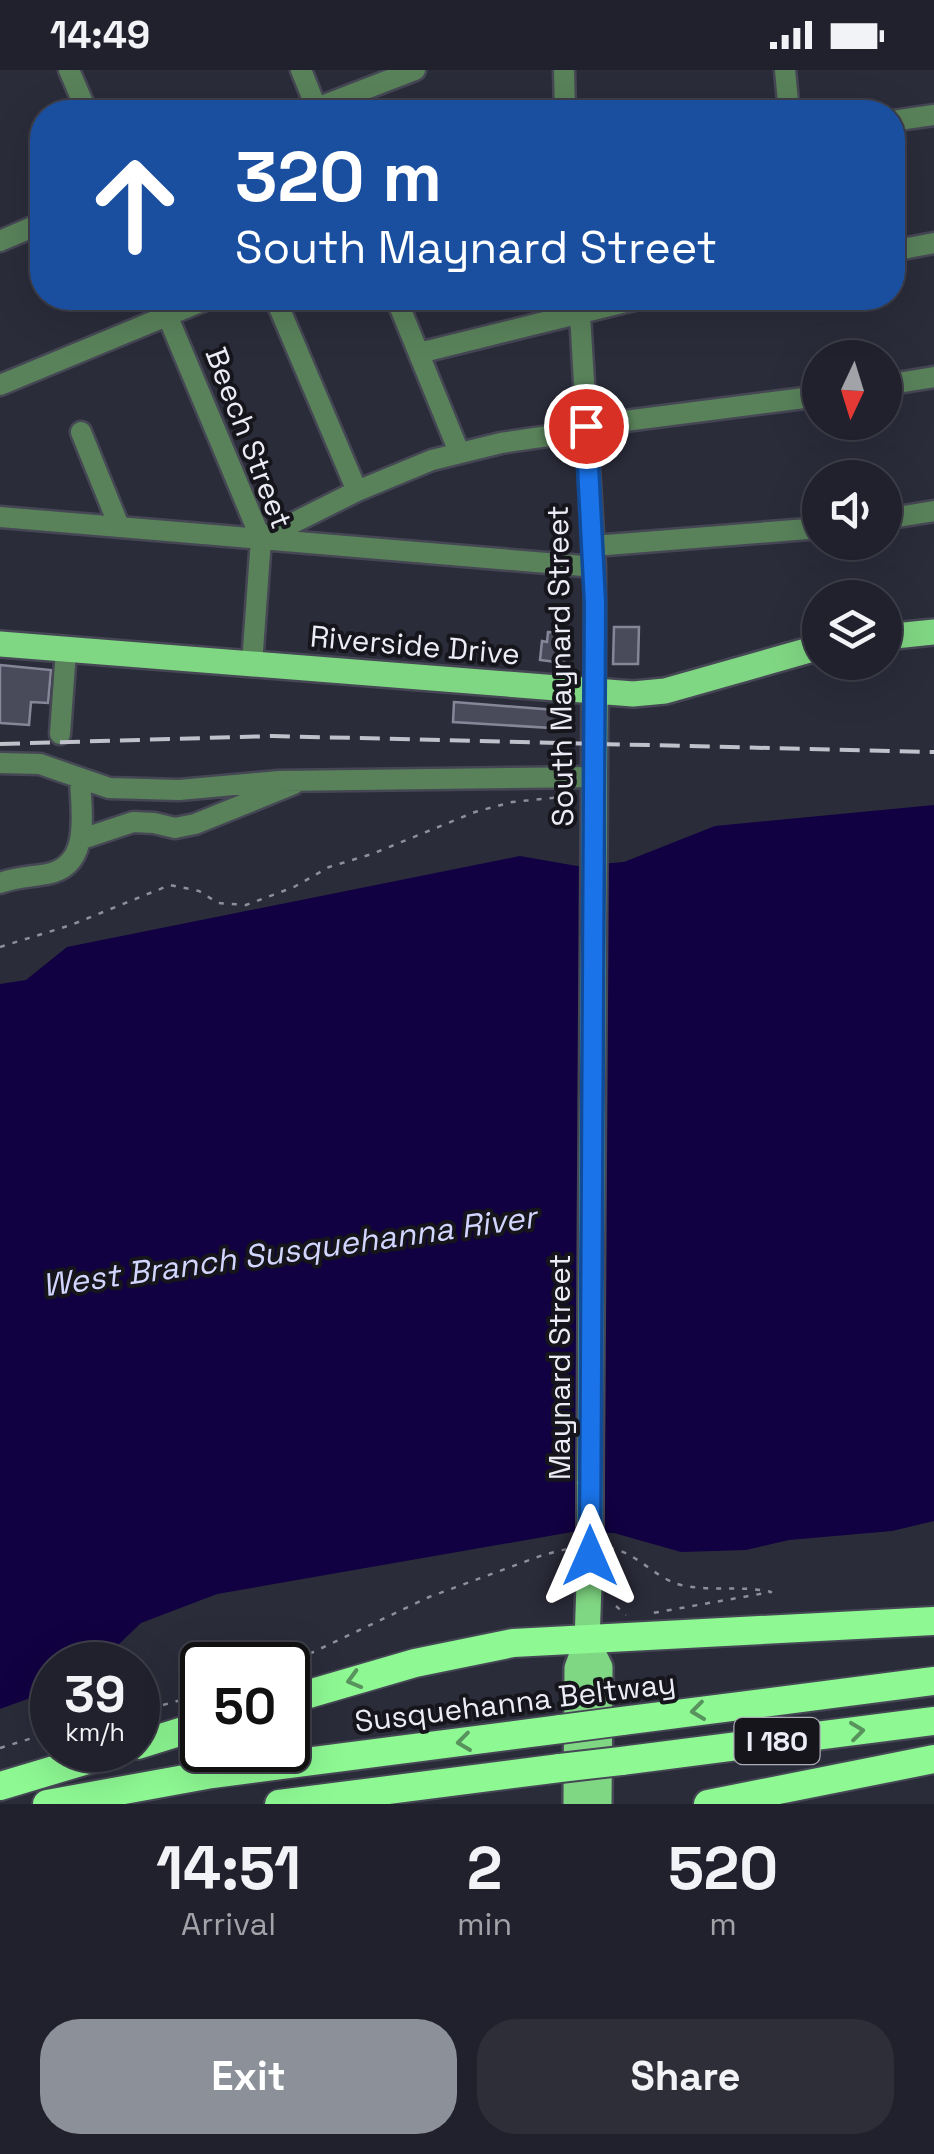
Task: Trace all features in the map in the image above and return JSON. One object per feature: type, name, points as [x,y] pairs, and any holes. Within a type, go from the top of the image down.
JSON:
[{"type":"highway","points":[[310,1694],[415,1663],[528,1642],[934,1621]]},
{"type":"highway","name":"Susquehanna Beltway","points":[[47,1804],[212,1774],[934,1681]]},
{"type":"highway","name":"I 180","points":[[280,1804],[934,1721]]},
{"type":"highway","points":[[708,1804],[934,1759]]},
{"type":"highway","points":[[0,1786],[47,1772]]},
{"type":"main road","points":[[902,635],[934,632]]},
{"type":"main road","name":"Riverside Drive","points":[[0,644],[633,694],[665,691],[802,652]]},
{"type":"main road","name":"South Maynard Street","points":[[594,854],[595,692]]},
{"type":"main road","name":"Maynard Street","points":[[576,1804],[577,1668],[587,1641],[589,1551],[594,854]]},
{"type":"main road","name":"Maynard Street","points":[[587,1641],[600,1668],[599,1804]]},
{"type":"street","points":[[70,70],[82,100]]},
{"type":"street","points":[[300,70],[310,100]]},
{"type":"street","points":[[341,100],[415,70]]},
{"type":"street","points":[[564,70],[565,100]]},
{"type":"street","points":[[785,70],[788,100]]},
{"type":"street","points":[[905,119],[934,115]]},
{"type":"street","points":[[0,241],[30,228]]},
{"type":"street","points":[[905,249],[934,244]]},
{"type":"street","points":[[0,385],[158,310]]},
{"type":"street","name":"Beech Street","points":[[165,310],[262,539],[252,664]]},
{"type":"street","points":[[280,310],[357,492]]},
{"type":"street","points":[[401,310],[459,452]]},
{"type":"street","points":[[419,353],[563,310]]},
{"type":"street","name":"South Maynard Street","points":[[580,310],[594,556],[595,692]]},
{"type":"street","points":[[902,383],[934,378]]},
{"type":"street","points":[[262,539],[357,492],[459,452],[586,426],[802,398]]},
{"type":"street","points":[[81,432],[119,526]]},
{"type":"street","points":[[902,516],[934,511]]},
{"type":"street","points":[[0,517],[262,539],[594,556],[802,530]]},
{"type":"street","points":[[0,883],[64,868],[82,839],[80,779],[59,751],[66,650]]},
{"type":"street","points":[[0,763],[40,764],[59,751]]},
{"type":"street","points":[[80,779],[110,788],[179,790],[300,781],[594,777]]},
{"type":"street","points":[[82,839],[133,822],[175,828],[196,824],[262,800],[300,781]]},
{"type":"path","points":[[0,948],[71,925],[170,885],[200,891],[218,903],[246,904],[294,887],[330,867],[475,812],[512,802],[560,797]]},
{"type":"path","points":[[310,1654],[429,1597],[543,1554],[622,1550],[662,1577],[681,1584],[771,1592],[654,1613]]},
{"type":"path","points":[[616,1606],[624,1614],[634,1616]]},
{"type":"path","points":[[0,1748],[30,1739]]},
{"type":"water","name":"West Branch Susquehanna River","points":[[934,805],[934,1521],[892,1531],[789,1540],[746,1550],[681,1552],[614,1533],[572,1532],[217,1594],[141,1623],[121,1642],[30,1642],[30,1698],[0,1709],[0,984],[26,980],[67,947],[520,856],[577,866],[624,862],[715,826]]},
{"type":"building","points":[[614,627],[639,627],[638,664],[613,664]]},
{"type":"building","points":[[548,632],[562,633],[561,642],[566,643],[564,663],[540,660],[542,641],[547,642]]},
{"type":"building","points":[[0,665],[51,670],[48,703],[31,702],[29,725],[0,723]]},
{"type":"building","points":[[454,702],[568,711],[567,729],[453,722]]},
{"type":"railway","points":[[0,744],[273,736],[934,752]]},
{"type":"route","points":[[586,426],[595,603],[590,1556]]}]
